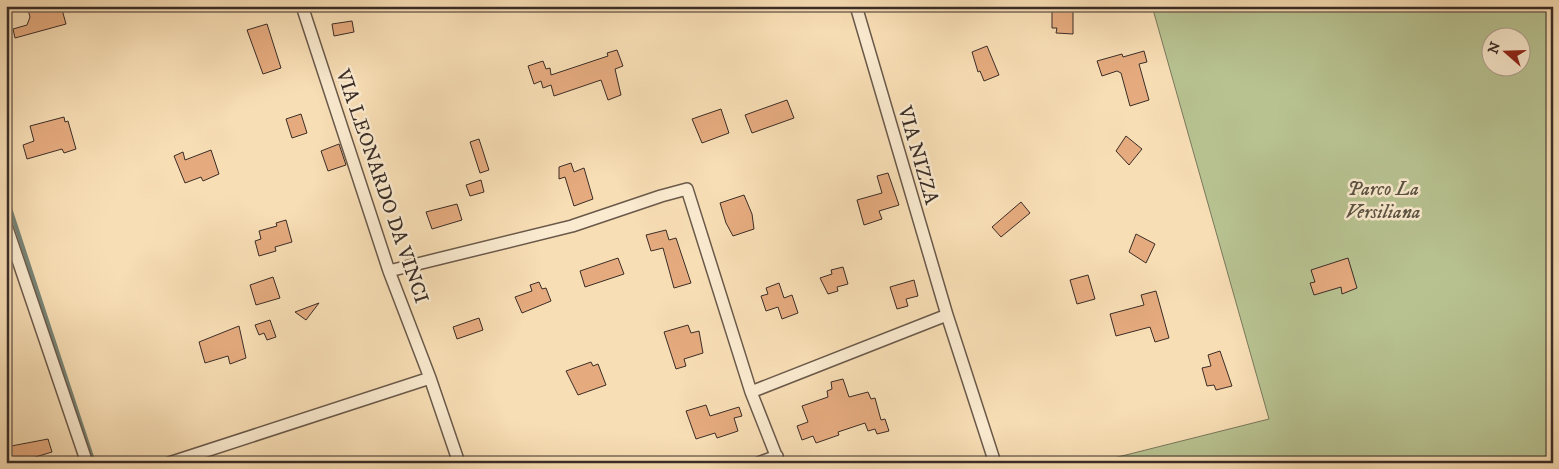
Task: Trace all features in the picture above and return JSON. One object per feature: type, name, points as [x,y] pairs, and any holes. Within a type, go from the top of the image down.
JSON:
[{"type":"street","name":"VIA LEONARDO DA VINCI","points":[[302,6],[389,271],[430,378],[459,463]]},
{"type":"street","name":"VIA NIZZA","points":[[856,6],[947,315],[995,463]]},
{"type":"street","points":[[389,271],[572,226],[660,196],[687,189],[751,392],[778,460],[758,463]]},
{"type":"street","points":[[6,225],[87,463]]},
{"type":"street","points":[[751,392],[947,315]]},
{"type":"street","points":[[169,463],[430,378]]},
{"type":"green space","name":"Parco La Versiliana","points":[[1152,6],[1553,6],[1553,463],[1094,463],[1269,419]]},
{"type":"building","points":[[27,6],[61,6],[66,24],[15,38],[13,29],[27,25],[30,17]]},
{"type":"building","points":[[1052,6],[1073,6],[1073,34],[1056,33],[1057,28],[1052,28]]},
{"type":"building","points":[[352,21],[354,32],[334,36],[332,24]]},
{"type":"building","points":[[267,24],[281,68],[263,74],[247,30]]},
{"type":"building","points":[[987,46],[999,75],[984,81],[980,71],[978,72],[972,52]]},
{"type":"building","points":[[617,50],[623,66],[615,69],[621,95],[608,100],[601,80],[554,96],[551,85],[543,88],[541,81],[534,84],[528,66],[543,61],[546,69],[550,68],[551,75],[608,56],[607,53]]},
{"type":"building","points":[[1144,51],[1147,62],[1139,64],[1149,100],[1130,106],[1121,73],[1117,71],[1102,76],[1097,61],[1122,54],[1123,57]]},
{"type":"building","points":[[787,100],[794,118],[752,133],[745,115]]},
{"type":"building","points":[[721,109],[729,133],[702,143],[692,119]]},
{"type":"building","points":[[301,114],[307,133],[292,138],[286,119]]},
{"type":"building","points":[[64,117],[65,122],[68,121],[76,149],[64,153],[62,149],[27,159],[23,145],[34,141],[30,126]]},
{"type":"building","points":[[1126,136],[1142,149],[1129,165],[1116,151]]},
{"type":"building","points":[[479,139],[489,170],[480,173],[470,142]]},
{"type":"building","points":[[339,144],[346,165],[328,171],[321,151]]},
{"type":"building","points":[[211,150],[219,174],[203,181],[201,177],[185,183],[174,156],[183,152],[185,160]]},
{"type":"building","points":[[571,163],[574,172],[584,168],[593,199],[574,206],[565,177],[559,179],[559,167]]},
{"type":"building","points":[[888,173],[899,205],[879,211],[882,219],[864,225],[857,200],[882,193],[877,176]]},
{"type":"building","points":[[481,180],[484,192],[470,196],[466,185]]},
{"type":"building","points":[[744,195],[752,214],[754,229],[733,236],[726,223],[720,203]]},
{"type":"building","points":[[1021,202],[1030,213],[1001,237],[992,227]]},
{"type":"building","points":[[457,204],[462,220],[432,229],[426,212]]},
{"type":"building","points":[[286,220],[292,242],[275,247],[276,251],[259,256],[255,241],[261,239],[259,231],[277,226],[276,223]]},
{"type":"building","points":[[666,230],[669,240],[676,238],[691,283],[674,288],[663,248],[651,251],[646,235]]},
{"type":"building","points":[[1136,234],[1155,244],[1146,263],[1129,252]]},
{"type":"building","points":[[618,258],[624,274],[585,287],[580,271]]},
{"type":"building","points":[[1348,258],[1357,288],[1342,294],[1341,287],[1314,295],[1310,283],[1315,282],[1311,270]]},
{"type":"building","points":[[843,267],[848,284],[837,287],[838,291],[828,294],[820,278],[832,274],[831,270]]},
{"type":"building","points":[[1088,275],[1095,299],[1077,304],[1070,280]]},
{"type":"building","points":[[273,277],[280,298],[256,305],[250,285]]},
{"type":"building","points":[[914,280],[918,296],[906,299],[908,306],[897,309],[890,287]]},
{"type":"building","points":[[539,282],[542,289],[546,288],[551,301],[522,313],[515,297],[532,291],[530,285]]},
{"type":"building","points":[[779,283],[784,298],[792,295],[798,313],[782,319],[778,307],[766,311],[761,296],[768,294],[766,288]]},
{"type":"building","points":[[1156,291],[1169,338],[1155,342],[1150,327],[1116,336],[1110,314],[1144,305],[1141,295]]},
{"type":"building","points":[[319,303],[306,320],[295,312]]},
{"type":"building","points":[[479,318],[483,330],[457,339],[453,327]]},
{"type":"building","points":[[270,320],[276,337],[267,340],[264,333],[259,335],[255,325]]},
{"type":"building","points":[[688,325],[691,333],[699,331],[703,353],[684,359],[686,366],[676,369],[664,332]]},
{"type":"building","points":[[239,326],[246,358],[230,364],[228,356],[205,363],[199,342]]},
{"type":"building","points":[[1220,351],[1232,386],[1216,390],[1214,385],[1207,386],[1202,368],[1211,366],[1208,355]]},
{"type":"building","points":[[591,362],[593,366],[598,364],[606,385],[578,395],[566,371]]},
{"type":"building","points":[[843,379],[849,397],[868,392],[871,399],[875,398],[881,420],[885,419],[889,431],[877,434],[875,429],[868,431],[865,423],[838,432],[839,435],[816,443],[813,436],[802,440],[797,426],[808,422],[802,406],[828,397],[827,391],[832,389],[831,382]]},
{"type":"building","points":[[706,405],[710,416],[739,407],[742,416],[734,418],[738,431],[717,438],[715,433],[696,439],[686,411]]},
{"type":"building","points":[[48,439],[52,452],[32,458],[34,463],[6,463],[6,447]]},
{"type":"waterway","points":[[6,196],[94,463]]}]
